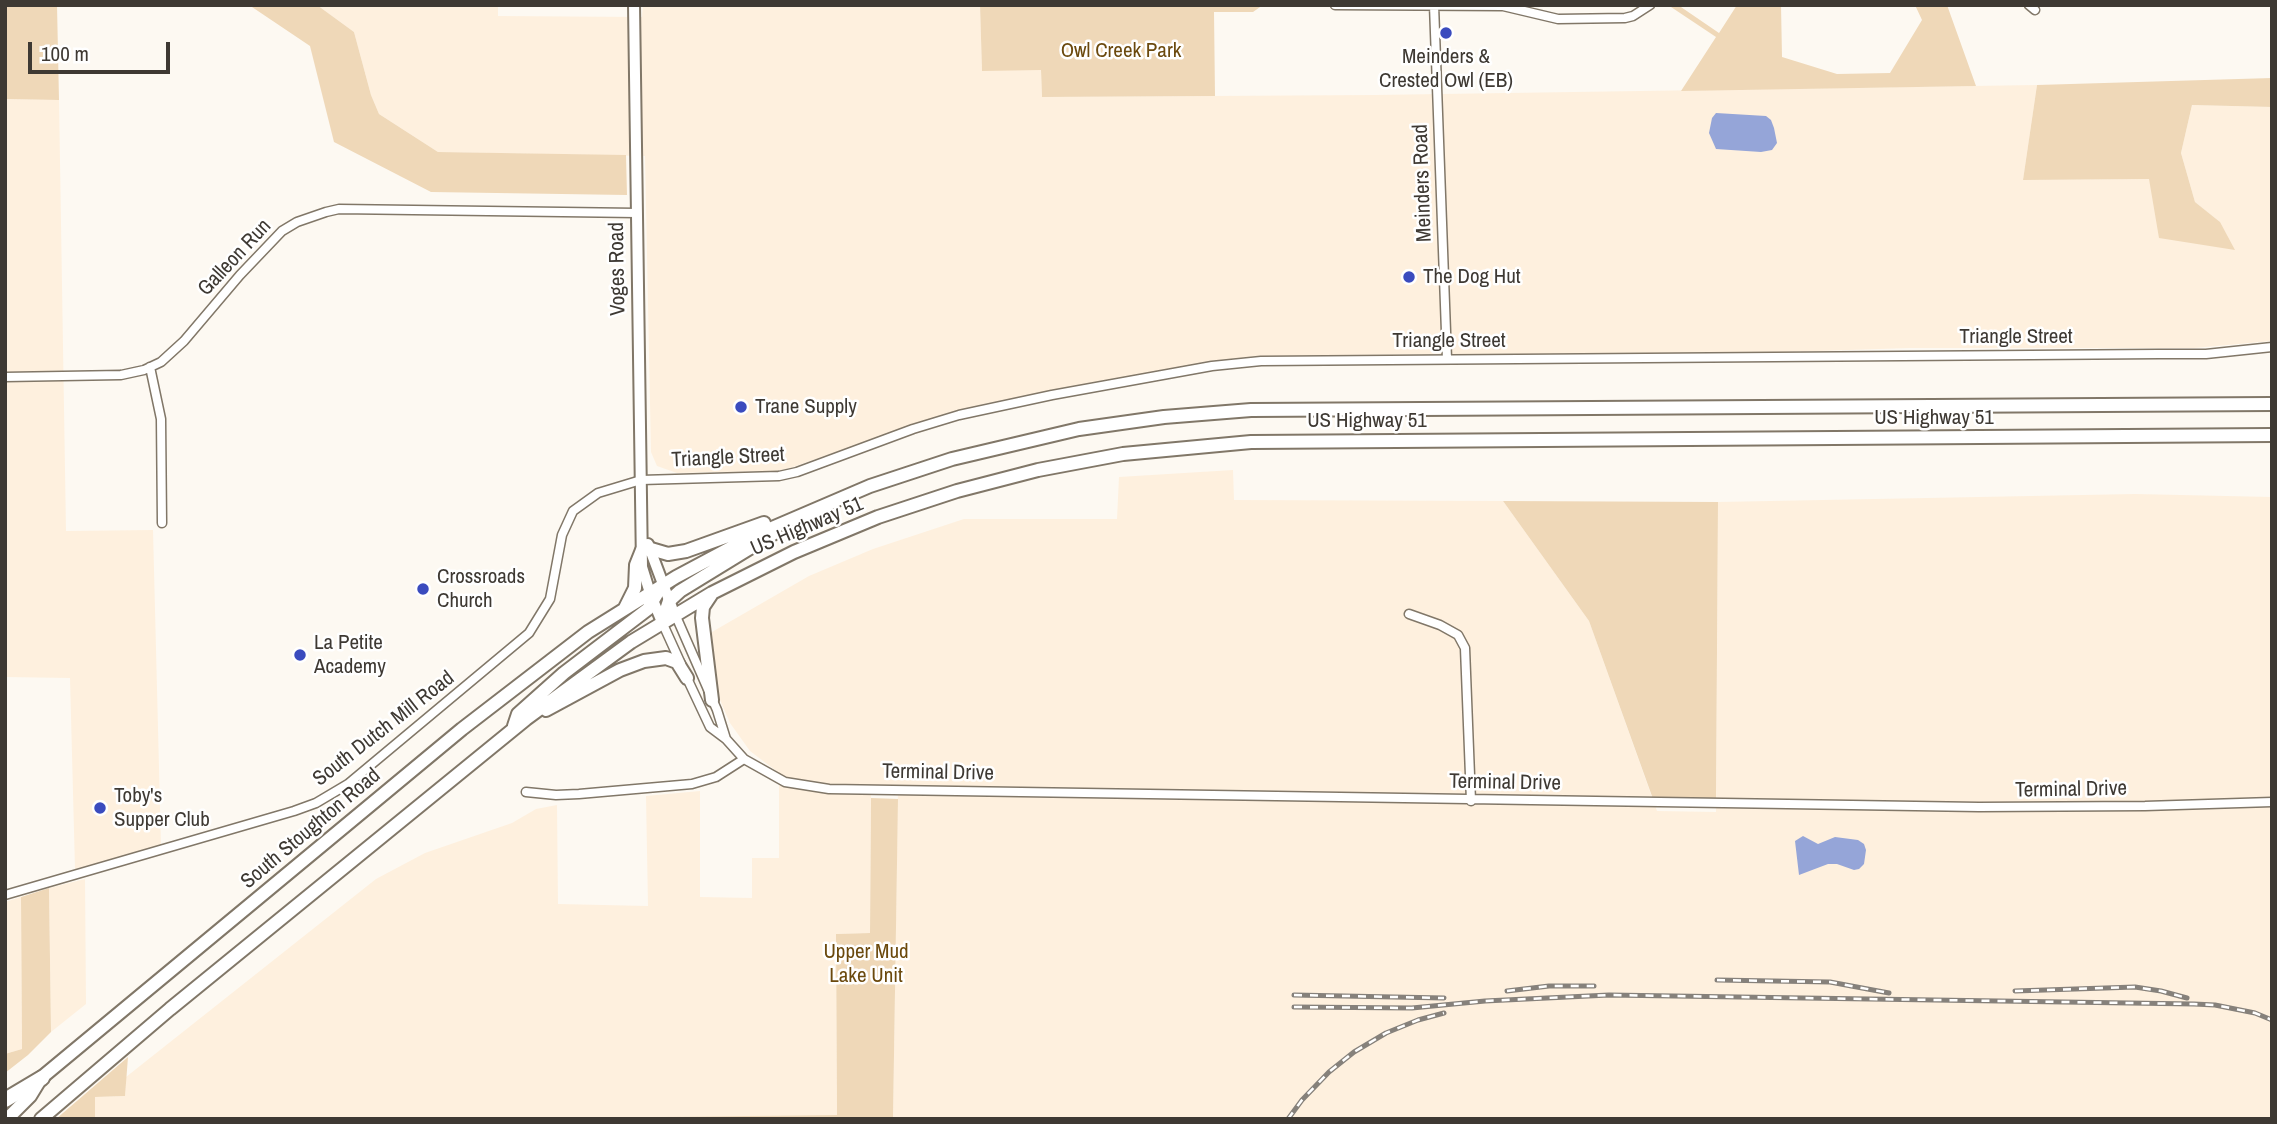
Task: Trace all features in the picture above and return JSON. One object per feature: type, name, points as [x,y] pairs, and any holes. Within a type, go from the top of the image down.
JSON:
[{"type":"highway","points":[[5,1103],[41,1078]]},
{"type":"main road","points":[[2135,404],[2272,396]]},
{"type":"main road","name":"US Highway 51","points":[[652,597],[662,585],[723,551],[805,512],[911,472],[993,448],[1110,424],[1207,413],[1381,409],[2272,404]]},
{"type":"main road","name":"US Highway 51","points":[[526,719],[595,667],[662,622],[794,551],[914,504],[1038,470],[1167,448],[1280,441],[2270,436]]},
{"type":"main road","points":[[625,608],[635,588],[636,565],[646,549],[668,554],[686,551],[774,519],[805,512]]},
{"type":"main road","points":[[662,622],[669,601],[709,572],[771,536],[791,519]]},
{"type":"main road","points":[[712,593],[703,607],[702,618],[712,700]]},
{"type":"main road","points":[[513,730],[518,715],[584,655],[648,609],[652,597]]},
{"type":"main road","name":"South Stoughton Road","points":[[7,1119],[30,1096],[41,1078],[481,714],[553,658],[625,608],[652,597]]},
{"type":"main road","points":[[41,1119],[170,1009],[526,719],[638,662],[666,658],[677,662],[688,678]]},
{"type":"street","name":"Voges Road","points":[[634,5],[642,533],[646,549],[675,614]]},
{"type":"street","points":[[1335,5],[1503,6],[1546,17],[1572,19],[1625,18],[1650,5]]},
{"type":"street","name":"Meinders Road","points":[[1434,5],[1447,359]]},
{"type":"street","name":"Galleon Run","points":[[5,377],[121,375],[161,362],[184,341],[282,231],[297,222],[339,209],[637,213]]},
{"type":"street","name":"Triangle Street","points":[[641,480],[779,476],[959,415],[1212,366],[1297,359],[2159,355],[2206,354],[2272,347]]},
{"type":"street","points":[[150,367],[158,394],[161,419],[162,523]]},
{"type":"street","name":"South Dutch Mill Road","points":[[5,895],[294,811],[316,803],[348,784],[529,633],[550,599],[562,535],[573,511],[598,493],[641,480]]},
{"type":"street","name":"Voges Road","points":[[646,549],[642,567],[662,622]]},
{"type":"street","name":"Terminal Drive","points":[[675,614],[726,739]]},
{"type":"street","points":[[1409,614],[1440,625],[1458,635],[1465,648],[1471,800]]},
{"type":"street","name":"Terminal Drive","points":[[662,622],[710,727],[726,739],[744,759],[785,782],[829,789],[2004,808],[2272,802]]},
{"type":"street","points":[[526,792],[579,794],[692,784],[716,777],[744,759]]},
{"type":"shaded area","points":[[317,5],[498,5],[498,16],[642,17],[643,5],[980,5],[982,70],[1041,70],[1042,97],[2037,85],[2023,180],[2149,179],[2220,222],[2195,202],[2181,153],[2192,105],[2272,107],[2272,341],[2194,348],[1910,348],[1755,353],[1245,358],[984,404],[776,471],[677,473],[657,466],[651,452],[645,156],[438,152],[379,114],[371,95],[354,32]]},
{"type":"shaded area","points":[[5,99],[59,100],[66,531],[153,530],[161,847],[75,869],[70,678],[5,677]]},
{"type":"shaded area","points":[[1233,470],[1234,500],[1503,501],[1589,621],[1657,811],[1716,812],[1718,502],[2135,494],[2272,497],[2272,1119],[893,1119],[898,786],[871,785],[870,933],[836,934],[837,1115],[652,1119],[95,1119],[95,1097],[125,1096],[126,1077],[376,879],[425,853],[512,823],[536,809],[557,805],[558,904],[648,906],[646,796],[700,791],[700,897],[752,898],[752,858],[779,858],[779,773],[750,751],[730,723],[717,693],[705,636],[809,576],[873,549],[964,519],[1117,519],[1119,477]]},
{"type":"shaded area","points":[[85,879],[86,1004],[51,1032],[49,888]]},
{"type":"shaded area","points":[[21,897],[22,1049],[5,1054],[5,902]]},
{"type":"green space","points":[[5,5],[57,5],[59,100],[5,99]]},
{"type":"green space","points":[[249,5],[317,5],[354,32],[371,95],[379,114],[438,152],[626,155],[627,195],[431,192],[334,142],[310,46]]},
{"type":"green space","name":"Owl Creek Park","points":[[980,5],[1263,5],[1253,12],[1214,12],[1215,96],[1042,97],[1041,70],[982,71]]},
{"type":"green space","points":[[1668,5],[1678,5],[1719,33],[1737,5],[1781,5],[1782,57],[1837,74],[1890,73],[1922,20],[1915,5],[1947,5],[1976,86],[1681,91],[1716,37]]},
{"type":"green space","points":[[2272,78],[2272,107],[2192,105],[2181,153],[2195,202],[2220,222],[2235,250],[2159,238],[2149,179],[2023,180],[2037,85]]},
{"type":"green space","points":[[1503,501],[1718,502],[1716,799],[1653,799],[1589,621]]},
{"type":"green space","name":"Upper Mud Lake Unit","points":[[871,798],[898,799],[893,1119],[652,1119],[837,1115],[836,934],[870,933]]},
{"type":"green space","points":[[49,888],[51,1032],[5,1073],[5,1054],[22,1049],[21,897]]},
{"type":"green space","points":[[128,1057],[125,1096],[95,1097],[95,1119],[56,1119]]},
{"type":"water","points":[[1716,113],[1766,116],[1771,120],[1777,143],[1772,150],[1761,152],[1716,149],[1709,133],[1712,118]]},
{"type":"water","points":[[1803,836],[1818,844],[1835,837],[1858,840],[1864,844],[1866,850],[1864,864],[1854,870],[1828,864],[1799,875],[1795,841]]},
{"type":"railway","points":[[1717,980],[1830,982],[1889,993]]},
{"type":"railway","points":[[1507,991],[1549,986],[1594,986]]},
{"type":"railway","points":[[2015,991],[2135,987],[2187,998]]},
{"type":"railway","points":[[1294,995],[1444,998]]},
{"type":"railway","points":[[1294,1007],[1412,1008],[1485,1001],[1609,995],[2194,1004],[2255,1013],[2272,1020]]},
{"type":"railway","points":[[1288,1119],[1329,1072],[1354,1052],[1386,1033],[1444,1013]]},
{"type":"place","name":"Meinders & Crested Owl (EB)","points":[[1446,33]]},
{"type":"place","name":"The Dog Hut","points":[[1409,277]]},
{"type":"place","name":"Trane Supply","points":[[741,407]]},
{"type":"place","name":"Crossroads Church","points":[[423,589]]},
{"type":"place","name":"La Petite Academy","points":[[300,655]]},
{"type":"place","name":"Toby's Supper Club","points":[[100,808]]}]
